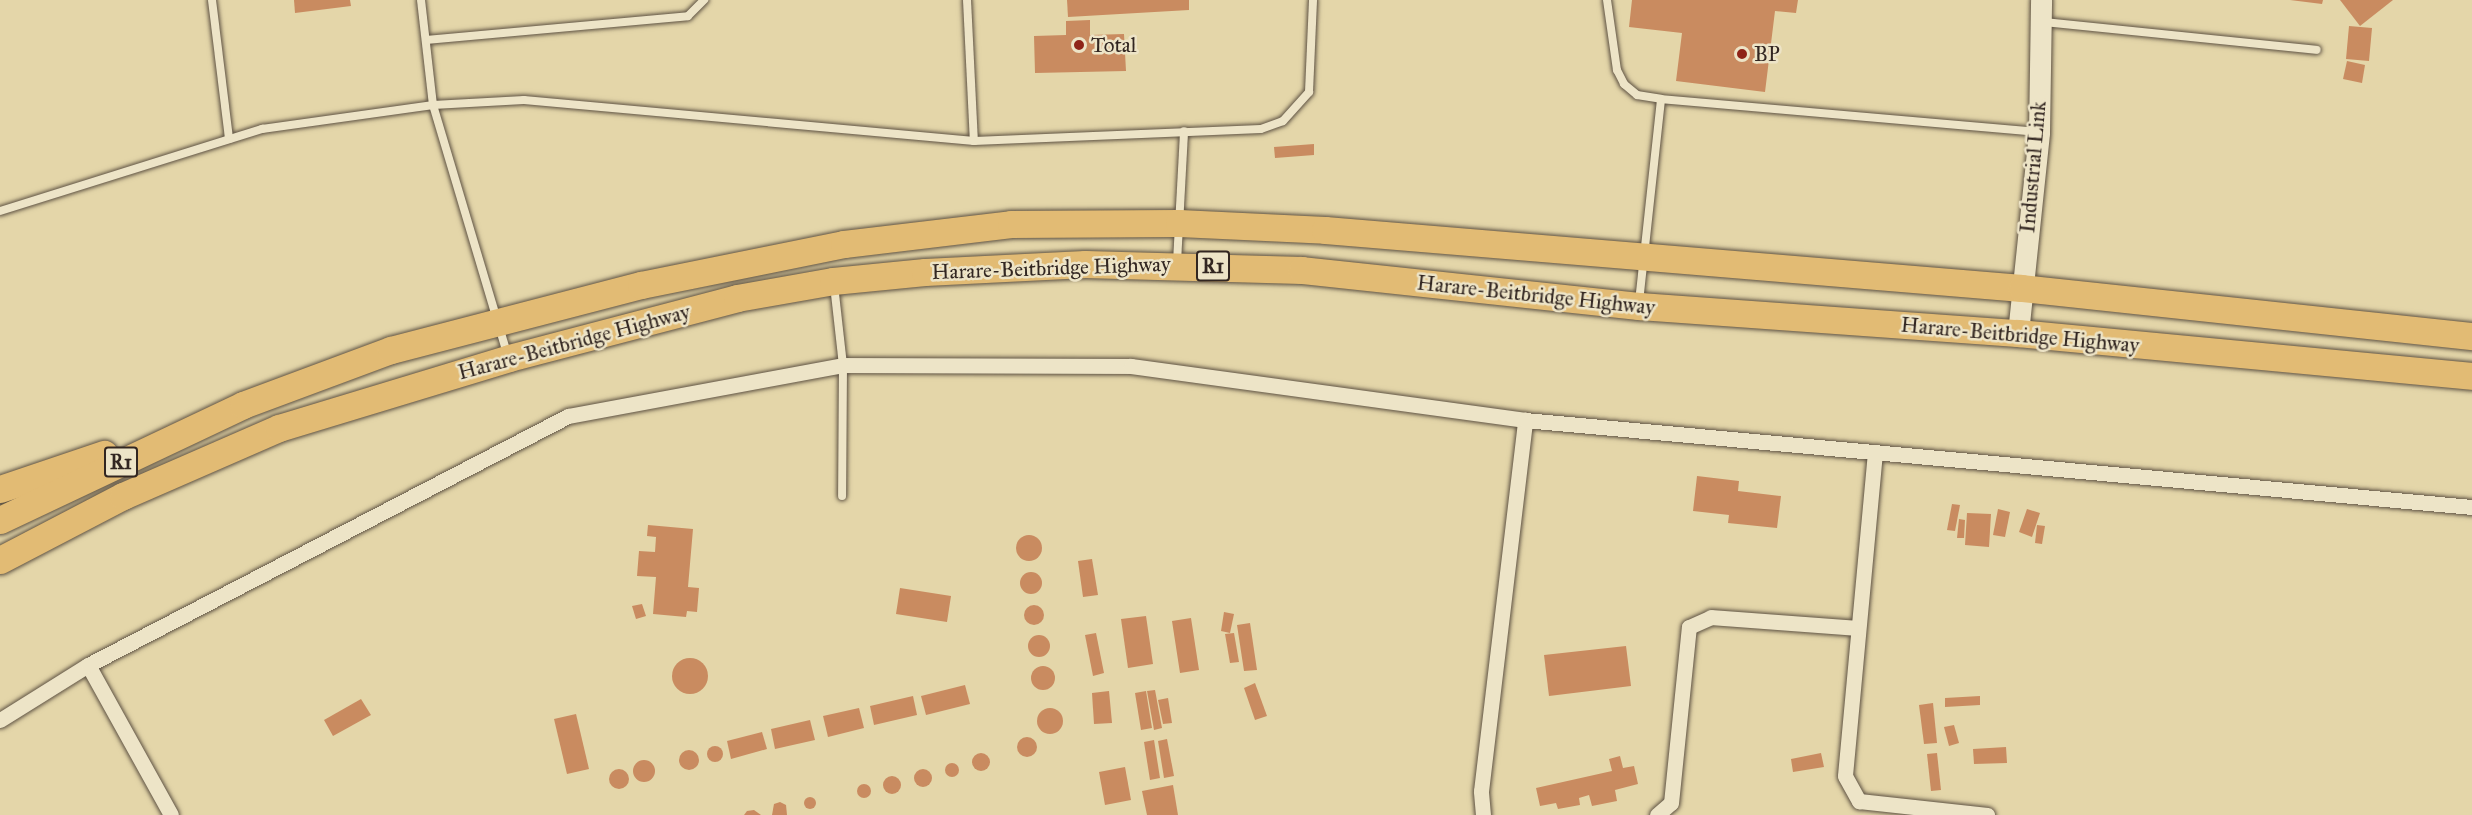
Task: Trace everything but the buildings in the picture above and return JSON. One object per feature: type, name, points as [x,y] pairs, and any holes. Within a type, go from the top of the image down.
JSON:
[{"type":"highway","name":"Harare-Beitbridge Highway","points":[[0,520],[243,405],[391,350],[641,285],[844,244],[1011,224],[1179,223],[1325,230],[2022,288],[2472,336]]},
{"type":"highway","name":"Harare-Beitbridge Highway","points":[[0,560],[123,496],[279,428],[508,358],[737,298],[833,280],[1085,264],[1177,264],[1302,270],[1639,306],[2018,333],[2472,376]]},
{"type":"highway","name":"R1","points":[[0,489],[243,405]]},
{"type":"street","name":"Industrial Link","points":[[2018,333],[2039,132],[2041,0]]},
{"type":"street","points":[[0,720],[88,665],[568,416],[843,364],[1131,366],[1525,420],[2472,507]]},
{"type":"street","points":[[1483,815],[1481,791],[1525,420]]},
{"type":"street","points":[[1875,452],[1845,776],[1859,801],[1986,815]]},
{"type":"street","points":[[1657,815],[1671,803],[1689,627],[1711,617],[1858,628]]},
{"type":"street","points":[[88,665],[171,815]]},
{"type":"lane","points":[[212,0],[230,140]]},
{"type":"lane","points":[[421,0],[433,105],[500,322],[508,358]]},
{"type":"lane","points":[[426,40],[688,16],[704,0]]},
{"type":"lane","points":[[967,0],[974,141]]},
{"type":"lane","points":[[0,211],[262,129],[433,105],[524,100],[974,141],[1261,129],[1283,121],[1297,110],[1309,92],[1313,0]]},
{"type":"lane","points":[[1607,0],[1617,70],[1624,84],[1637,95],[2039,132]]},
{"type":"lane","points":[[2041,22],[2317,50]]},
{"type":"lane","points":[[1639,306],[1661,99]]},
{"type":"lane","points":[[1177,264],[1184,131]]},
{"type":"lane","points":[[833,280],[843,364],[842,496]]},
{"type":"place","name":"Total","points":[[1079,45]]},
{"type":"place","name":"BP","points":[[1742,54]]}]
